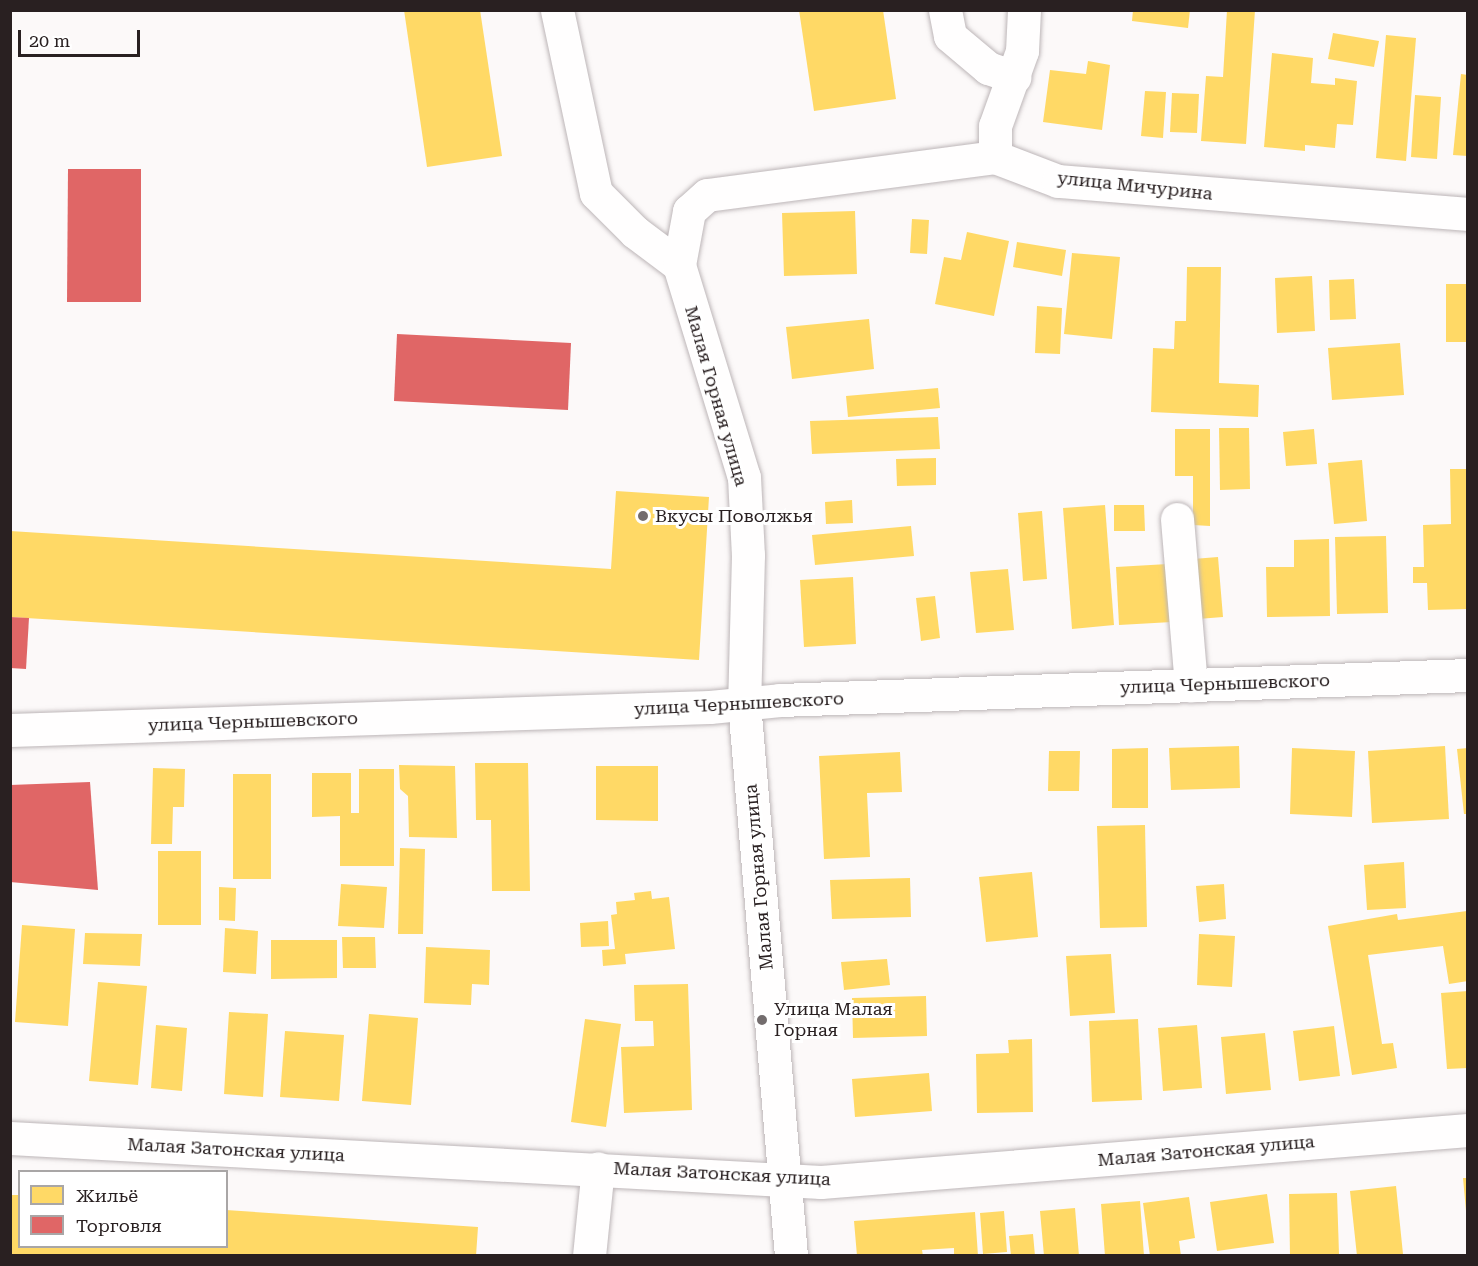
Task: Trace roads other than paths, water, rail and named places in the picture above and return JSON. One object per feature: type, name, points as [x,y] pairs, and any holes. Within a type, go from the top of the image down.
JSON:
[{"type":"street","points":[[557,10],[596,193],[635,232],[679,265]]},
{"type":"street","points":[[945,10],[950,36],[988,68],[1014,77]]},
{"type":"street","points":[[995,157],[995,126],[1022,51],[1024,10]]},
{"type":"street","name":"улица Мичурина","points":[[679,265],[689,211],[707,195],[995,157],[1058,181],[1467,214]]},
{"type":"street","name":"Малая Горная улица","points":[[679,265],[744,477],[748,555],[744,703],[791,1256]]},
{"type":"street","points":[[1177,519],[1191,685]]},
{"type":"street","name":"улица Чернышевского","points":[[10,730],[1467,675]]},
{"type":"street","name":"Малая Затонская улица","points":[[10,1138],[784,1178],[821,1182],[1467,1130]]},
{"type":"street","points":[[590,1256],[598,1168]]},
{"type":"place","name":"Вкусы Поволжья","points":[[643,516]]},
{"type":"place","name":"Улица Малая Горная","points":[[762,1020]]}]
